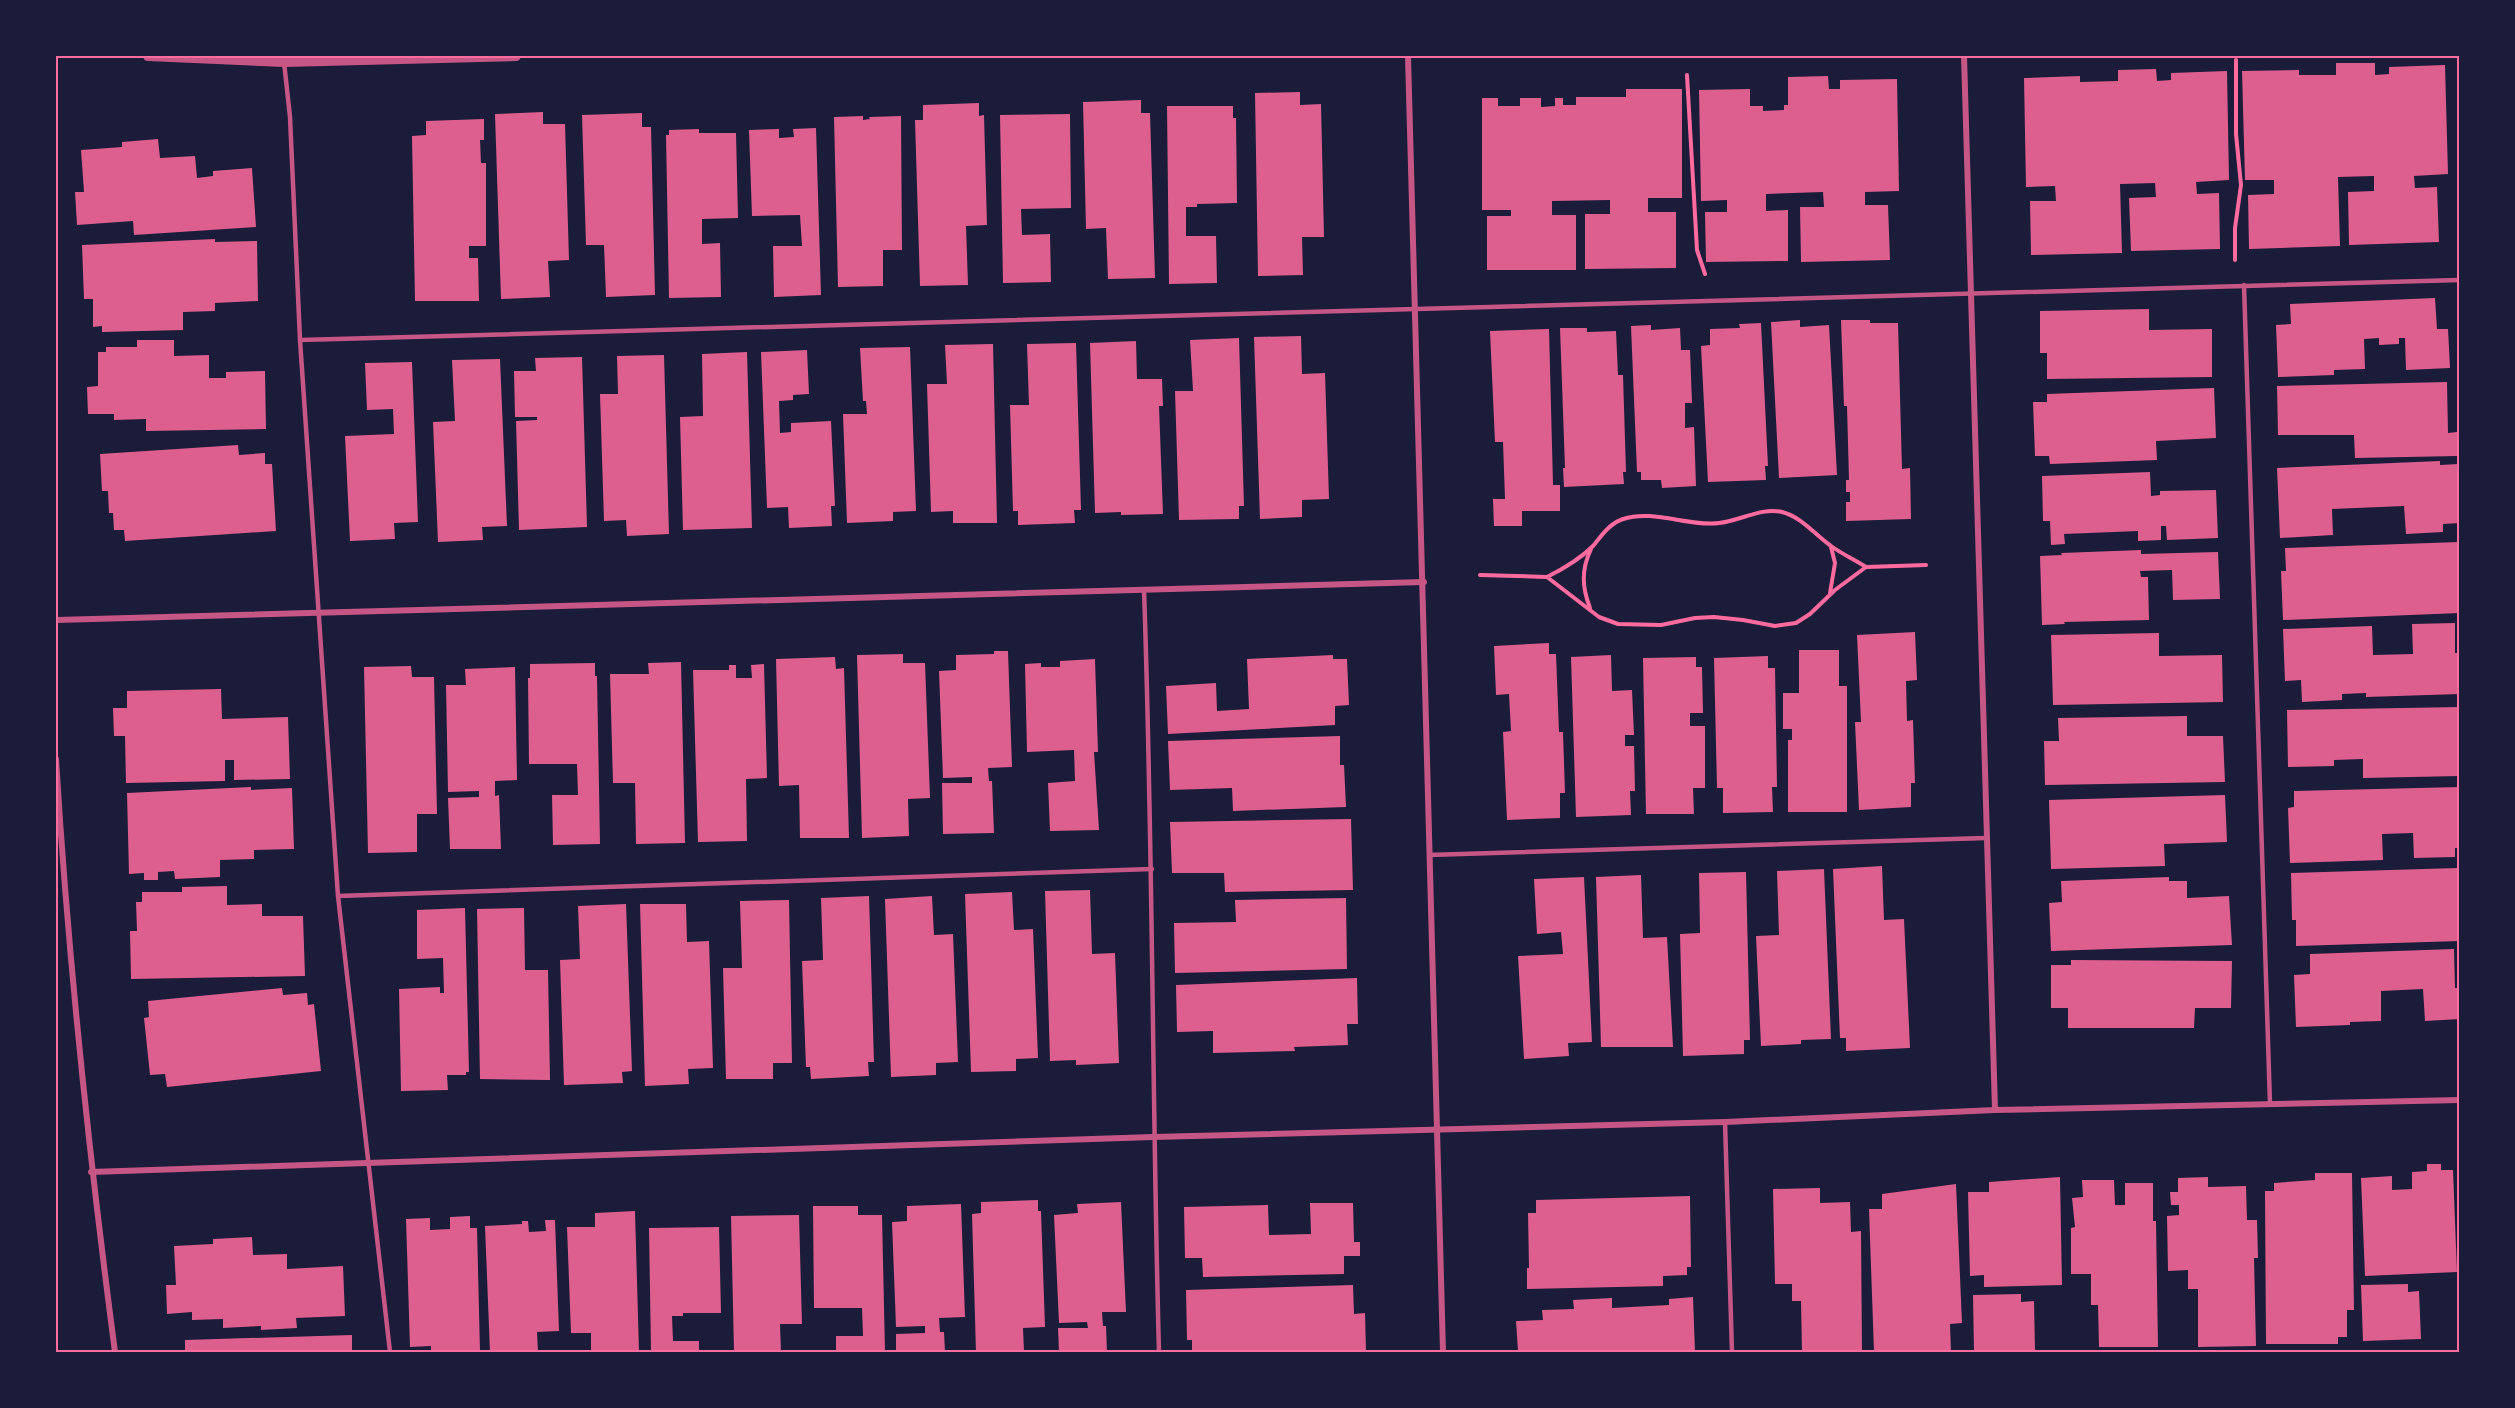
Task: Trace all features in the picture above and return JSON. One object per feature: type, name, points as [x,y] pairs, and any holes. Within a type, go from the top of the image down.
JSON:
[{"type":"street","points":[[148,56],[284,62],[516,56]]},
{"type":"street","points":[[1408,56],[1424,582],[1443,1353]]},
{"type":"street","points":[[1964,56],[1995,1110]]},
{"type":"street","points":[[56,620],[1424,582]]},
{"type":"street","points":[[56,759],[64,905],[91,1172],[115,1353]]},
{"type":"street","points":[[91,1172],[369,1161],[1153,1137],[1725,1122],[1995,1110],[2460,1100]]},
{"type":"lane","points":[[284,62],[290,117],[300,340],[338,896],[390,1353]]},
{"type":"lane","points":[[300,340],[2460,280]]},
{"type":"lane","points":[[2244,285],[2270,1104]]},
{"type":"lane","points":[[1143,590],[1152,868],[1153,1137],[1159,1353]]},
{"type":"lane","points":[[1429,855],[1986,838]]},
{"type":"lane","points":[[338,896],[1152,868]]},
{"type":"lane","points":[[1725,1122],[1732,1353]]},
{"type":"path","points":[[2235,285],[2235,228],[2241,185],[2236,154],[2236,60]]},
{"type":"path","points":[[1687,75],[1697,250],[1707,279],[1708,301]]},
{"type":"path","points":[[1590,608],[1583,584],[1585,564],[1593,546],[1607,528],[1623,519],[1637,517],[1703,524],[1720,523],[1770,511],[1781,512],[1794,517],[1831,546],[1866,567],[1926,566]]},
{"type":"path","points":[[1480,575],[1547,577],[1563,569],[1593,546]]},
{"type":"path","points":[[1830,595],[1835,563],[1831,546]]},
{"type":"path","points":[[1547,577],[1599,617],[1618,624],[1661,625],[1695,618],[1714,617],[1775,626],[1796,623],[1810,614],[1866,567]]},
{"type":"building","points":[[2336,63],[2375,63],[2375,75],[2389,74],[2389,67],[2445,65],[2448,174],[2414,176],[2415,188],[2437,187],[2439,242],[2349,245],[2348,192],[2374,191],[2374,176],[2338,177],[2340,246],[2249,249],[2248,195],[2274,194],[2274,180],[2245,180],[2242,71],[2299,70],[2299,75],[2336,75]]},
{"type":"building","points":[[2156,69],[2157,81],[2171,80],[2171,73],[2227,71],[2229,180],[2196,182],[2197,194],[2219,193],[2220,249],[2131,251],[2129,198],[2156,197],[2155,183],[2120,184],[2122,253],[2031,255],[2030,201],[2056,201],[2055,186],[2026,187],[2024,78],[2080,76],[2080,82],[2118,81],[2118,70]]},
{"type":"building","points":[[1828,76],[1829,89],[1840,89],[1840,80],[1897,79],[1899,191],[1865,192],[1865,205],[1888,205],[1890,260],[1801,262],[1800,207],[1824,207],[1823,192],[1766,194],[1766,211],[1788,210],[1788,261],[1706,262],[1705,212],[1727,212],[1727,200],[1701,201],[1699,90],[1750,89],[1750,106],[1763,106],[1763,111],[1784,110],[1784,105],[1788,105],[1788,77]]},
{"type":"building","points":[[1626,89],[1682,89],[1682,198],[1648,198],[1648,212],[1676,212],[1676,268],[1585,269],[1585,214],[1610,214],[1610,200],[1552,201],[1552,215],[1576,215],[1576,270],[1487,270],[1487,216],[1511,216],[1511,210],[1482,210],[1482,98],[1498,98],[1498,106],[1520,106],[1520,98],[1541,98],[1541,107],[1555,106],[1555,98],[1563,98],[1563,105],[1576,105],[1576,97],[1626,97]]},
{"type":"building","points":[[1300,92],[1300,105],[1321,104],[1324,237],[1302,237],[1303,275],[1258,276],[1255,93]]},
{"type":"building","points":[[1141,100],[1141,113],[1150,113],[1155,278],[1108,279],[1106,228],[1086,229],[1083,102]]},
{"type":"building","points":[[979,103],[979,116],[984,115],[987,225],[966,226],[968,285],[920,286],[915,120],[923,120],[923,105]]},
{"type":"building","points":[[1167,106],[1233,106],[1233,118],[1236,118],[1237,203],[1197,204],[1197,207],[1186,207],[1186,236],[1216,236],[1217,283],[1169,284]]},
{"type":"building","points":[[543,112],[543,124],[565,124],[569,260],[548,261],[550,297],[501,299],[495,114]]},
{"type":"building","points":[[642,113],[642,127],[651,127],[655,295],[606,297],[604,245],[586,245],[582,115]]},
{"type":"building","points":[[1070,114],[1071,208],[1021,209],[1022,235],[1050,234],[1051,282],[1003,283],[1000,115]]},
{"type":"building","points":[[863,116],[863,120],[870,119],[869,117],[901,116],[902,250],[883,250],[883,286],[838,287],[834,117]]},
{"type":"building","points":[[484,119],[484,140],[480,140],[481,163],[486,163],[486,246],[469,246],[469,258],[478,258],[479,301],[415,301],[412,136],[426,135],[426,121]]},
{"type":"building","points":[[816,128],[821,295],[774,297],[773,246],[802,246],[800,215],[752,216],[749,130],[779,129],[779,138],[794,137],[793,129]]},
{"type":"building","points":[[699,129],[699,133],[736,133],[738,218],[702,219],[702,244],[720,243],[721,297],[669,298],[666,135],[669,135],[669,130]]},
{"type":"building","points":[[158,139],[160,158],[195,156],[197,178],[213,176],[213,171],[252,168],[256,227],[134,235],[133,221],[77,225],[75,192],[84,192],[81,150],[122,147],[122,142]]},
{"type":"building","points":[[215,239],[215,242],[257,241],[258,301],[215,303],[215,311],[183,312],[183,330],[102,332],[102,326],[93,327],[93,299],[84,299],[82,245]]},
{"type":"building","points":[[2435,298],[2437,329],[2448,329],[2450,368],[2406,370],[2405,338],[2399,338],[2399,344],[2379,345],[2379,338],[2364,339],[2365,369],[2334,370],[2334,375],[2278,377],[2276,325],[2291,324],[2290,304]]},
{"type":"building","points":[[2149,309],[2149,330],[2212,329],[2212,377],[2047,379],[2047,353],[2040,353],[2040,311]]},
{"type":"building","points":[[1800,320],[1800,327],[1829,325],[1837,475],[1779,478],[1771,322]]},
{"type":"building","points":[[1841,320],[1898,323],[1902,469],[1910,468],[1911,519],[1846,521],[1846,502],[1850,502],[1850,492],[1846,492],[1846,480],[1849,480],[1847,406],[1844,406]]},
{"type":"building","points":[[1761,323],[1768,466],[1765,466],[1766,480],[1708,482],[1701,346],[1710,345],[1710,329],[1740,328],[1739,324]]},
{"type":"building","points":[[1651,325],[1651,330],[1680,328],[1681,350],[1690,350],[1692,403],[1685,403],[1685,428],[1694,427],[1696,486],[1662,488],[1661,480],[1641,480],[1641,472],[1637,472],[1631,326]]},
{"type":"building","points":[[1560,328],[1587,328],[1587,332],[1616,331],[1618,375],[1623,375],[1626,472],[1623,472],[1624,484],[1564,487]]},
{"type":"building","points":[[1549,329],[1553,485],[1560,485],[1560,511],[1522,511],[1522,526],[1494,526],[1493,499],[1505,499],[1503,442],[1495,442],[1490,331]]},
{"type":"building","points":[[1301,336],[1302,374],[1325,373],[1329,499],[1302,500],[1302,517],[1260,519],[1254,337]]},
{"type":"building","points":[[1239,338],[1244,506],[1239,506],[1239,519],[1179,520],[1175,391],[1193,391],[1190,340]]},
{"type":"building","points":[[137,340],[174,340],[174,356],[209,355],[209,378],[226,378],[226,372],[265,371],[266,429],[146,431],[146,419],[114,420],[114,414],[88,414],[87,387],[98,386],[98,352],[106,352],[106,347],[137,347]]},
{"type":"building","points":[[1136,341],[1137,379],[1162,379],[1163,406],[1159,406],[1163,514],[1095,513],[1090,343]]},
{"type":"building","points":[[1076,343],[1081,510],[1074,510],[1075,523],[1018,525],[1018,511],[1013,511],[1010,405],[1029,405],[1027,344]]},
{"type":"building","points":[[993,344],[997,523],[953,523],[953,511],[931,512],[927,384],[947,384],[945,345]]},
{"type":"building","points":[[910,347],[916,511],[893,512],[893,521],[847,523],[843,414],[867,414],[866,401],[863,401],[860,348]]},
{"type":"building","points":[[807,350],[809,394],[793,395],[793,400],[779,401],[780,433],[791,432],[791,423],[831,421],[835,506],[831,506],[832,526],[789,528],[788,507],[767,508],[761,352]]},
{"type":"building","points":[[747,352],[752,528],[683,530],[680,417],[703,416],[702,354]]},
{"type":"building","points":[[664,355],[669,534],[627,536],[626,520],[604,521],[600,394],[618,394],[617,356]]},
{"type":"building","points":[[582,357],[587,527],[519,530],[516,421],[537,420],[537,417],[515,417],[514,371],[536,371],[535,358]]},
{"type":"building","points":[[500,359],[507,526],[482,527],[483,540],[438,542],[433,422],[455,421],[452,360]]},
{"type":"building","points":[[412,362],[418,522],[394,523],[395,539],[350,541],[345,436],[394,434],[393,409],[367,410],[365,363]]},
{"type":"building","points":[[2447,382],[2448,433],[2457,432],[2458,456],[2355,458],[2354,435],[2278,435],[2277,386]]},
{"type":"building","points":[[2214,388],[2216,438],[2156,441],[2157,460],[2050,464],[2049,456],[2035,456],[2033,402],[2047,402],[2047,394]]},
{"type":"building","points":[[238,445],[239,455],[265,453],[265,464],[272,464],[276,531],[125,541],[124,530],[114,530],[113,513],[109,513],[108,491],[102,491],[100,454]]},
{"type":"building","points":[[2440,461],[2440,465],[2459,464],[2460,523],[2443,524],[2443,532],[2406,534],[2404,506],[2332,509],[2333,535],[2280,538],[2277,468]]},
{"type":"building","points":[[2150,472],[2151,496],[2160,495],[2160,491],[2216,490],[2218,538],[2167,540],[2166,526],[2161,526],[2161,540],[2138,541],[2138,531],[2064,534],[2065,544],[2051,545],[2050,521],[2043,521],[2042,476]]},
{"type":"building","points":[[2459,542],[2460,613],[2283,620],[2281,571],[2286,571],[2285,548]]},
{"type":"building","points":[[2141,550],[2141,554],[2218,552],[2220,599],[2173,600],[2172,570],[2140,571],[2141,577],[2148,577],[2149,620],[2064,622],[2065,624],[2042,625],[2040,556]]},
{"type":"building","points":[[2455,623],[2455,653],[2460,653],[2460,694],[2366,697],[2366,693],[2342,694],[2342,700],[2302,702],[2301,680],[2285,681],[2283,629],[2372,626],[2373,655],[2413,654],[2412,624]]},
{"type":"building","points":[[1915,632],[1917,680],[1906,681],[1907,721],[1913,720],[1915,783],[1911,783],[1911,807],[1859,810],[1855,722],[1861,722],[1857,635]]},
{"type":"building","points":[[2159,633],[2159,656],[2222,655],[2223,702],[2053,705],[2051,635]]},
{"type":"building","points":[[1549,643],[1549,654],[1556,654],[1559,732],[1563,732],[1565,793],[1560,793],[1560,818],[1507,820],[1503,732],[1511,731],[1509,694],[1496,695],[1494,646]]},
{"type":"building","points":[[1799,650],[1839,650],[1839,686],[1847,686],[1847,812],[1788,812],[1788,740],[1792,740],[1792,729],[1783,729],[1783,693],[1799,693]]},
{"type":"building","points":[[994,651],[1008,651],[1012,767],[988,768],[989,781],[992,781],[994,833],[943,834],[942,783],[972,783],[972,777],[943,778],[939,671],[956,670],[956,655],[994,654]]},
{"type":"building","points":[[903,654],[903,663],[925,663],[930,798],[908,799],[909,836],[862,838],[857,655]]},
{"type":"building","points":[[1333,655],[1333,659],[1347,659],[1349,705],[1335,706],[1335,725],[1168,734],[1166,686],[1216,683],[1217,711],[1249,709],[1247,659]]},
{"type":"building","points":[[1611,655],[1612,691],[1632,690],[1634,735],[1625,735],[1625,746],[1634,746],[1635,791],[1630,791],[1631,815],[1576,817],[1571,657]]},
{"type":"building","points":[[1768,656],[1768,668],[1775,668],[1777,787],[1772,787],[1773,812],[1723,813],[1723,788],[1717,788],[1714,658]]},
{"type":"building","points":[[835,657],[836,669],[844,668],[849,838],[800,838],[799,785],[779,786],[776,659]]},
{"type":"building","points":[[1696,657],[1696,667],[1702,667],[1703,713],[1690,713],[1690,726],[1705,726],[1705,788],[1693,788],[1694,814],[1646,814],[1643,658]]},
{"type":"building","points":[[1095,659],[1098,752],[1094,752],[1099,830],[1050,831],[1048,783],[1075,781],[1074,750],[1027,752],[1025,664],[1041,663],[1041,667],[1060,667],[1060,661]]},
{"type":"building","points":[[681,662],[685,843],[636,844],[635,783],[613,783],[610,674],[649,674],[648,663]]},
{"type":"building","points":[[595,663],[600,844],[553,845],[552,795],[578,795],[577,764],[529,764],[528,678],[530,678],[530,664]]},
{"type":"building","points":[[764,664],[767,778],[746,779],[747,841],[698,842],[693,670],[729,670],[729,665],[736,665],[736,678],[752,678],[751,665]]},
{"type":"building","points":[[411,666],[412,677],[434,677],[437,814],[417,814],[417,852],[368,853],[364,667]]},
{"type":"building","points":[[515,667],[517,780],[495,781],[495,796],[499,795],[501,849],[450,849],[448,798],[479,797],[479,791],[448,792],[446,685],[466,685],[465,669]]},
{"type":"building","points":[[221,689],[222,719],[288,717],[290,779],[234,780],[234,760],[225,760],[225,781],[126,783],[125,736],[114,736],[113,708],[127,708],[127,691]]},
{"type":"building","points":[[2460,707],[2460,776],[2363,778],[2363,759],[2334,760],[2334,766],[2288,767],[2287,710]]},
{"type":"building","points":[[2187,716],[2187,736],[2223,736],[2225,782],[2045,785],[2044,741],[2059,741],[2058,718]]},
{"type":"building","points":[[1340,736],[1340,765],[1344,765],[1346,807],[1233,811],[1232,788],[1170,790],[1168,741]]},
{"type":"building","points":[[251,787],[251,790],[292,788],[294,849],[254,850],[254,859],[220,860],[220,877],[175,879],[174,871],[158,872],[158,880],[144,880],[144,873],[129,874],[127,793]]},
{"type":"building","points":[[2460,787],[2460,848],[2455,848],[2455,857],[2414,858],[2413,833],[2382,834],[2383,860],[2290,863],[2288,808],[2294,807],[2294,791]]},
{"type":"building","points":[[2225,795],[2227,842],[2164,844],[2165,866],[2051,869],[2049,800]]},
{"type":"building","points":[[1351,819],[1353,890],[1225,892],[1224,873],[1172,873],[1170,822]]},
{"type":"building","points":[[1882,866],[1884,920],[1904,919],[1910,1048],[1846,1051],[1846,1038],[1840,1038],[1833,869]]},
{"type":"building","points":[[2457,868],[2460,941],[2296,946],[2296,920],[2292,920],[2291,873]]},
{"type":"building","points":[[1824,869],[1831,1039],[1801,1040],[1801,1044],[1761,1046],[1756,936],[1779,935],[1777,871]]},
{"type":"building","points":[[1746,872],[1750,1040],[1744,1040],[1744,1054],[1683,1056],[1680,934],[1700,933],[1699,873]]},
{"type":"building","points":[[1641,875],[1643,938],[1667,937],[1673,1047],[1601,1047],[1596,877]]},
{"type":"building","points":[[1584,877],[1592,1042],[1568,1043],[1569,1056],[1524,1059],[1518,956],[1563,954],[1561,932],[1537,934],[1534,879]]},
{"type":"building","points":[[2169,877],[2169,881],[2187,881],[2187,898],[2229,896],[2232,945],[2051,951],[2049,903],[2062,902],[2061,881]]},
{"type":"building","points":[[227,886],[227,905],[262,904],[262,916],[303,916],[305,976],[131,979],[130,931],[137,931],[136,902],[142,902],[142,892],[182,892],[182,887]]},
{"type":"building","points":[[1090,890],[1092,954],[1115,953],[1119,1063],[1076,1065],[1076,1060],[1050,1061],[1045,891]]},
{"type":"building","points":[[1012,892],[1014,930],[1033,929],[1038,1058],[1016,1059],[1016,1071],[971,1072],[965,894]]},
{"type":"building","points":[[869,896],[874,1062],[868,1062],[869,1076],[811,1079],[810,1067],[806,1067],[802,961],[823,960],[821,898]]},
{"type":"building","points":[[932,896],[934,935],[953,934],[958,1062],[936,1063],[936,1075],[891,1077],[885,899]]},
{"type":"building","points":[[1346,898],[1347,969],[1175,973],[1174,923],[1236,922],[1235,900]]},
{"type":"building","points":[[789,900],[792,1063],[773,1063],[773,1079],[726,1079],[723,968],[742,968],[740,901]]},
{"type":"building","points":[[626,904],[632,1071],[622,1072],[623,1083],[564,1085],[560,960],[580,959],[578,906]]},
{"type":"building","points":[[640,904],[686,904],[687,942],[709,941],[713,1068],[688,1069],[689,1084],[645,1086]]},
{"type":"building","points":[[465,908],[469,1072],[466,1072],[466,1075],[447,1075],[448,1090],[401,1091],[399,989],[440,987],[440,993],[444,993],[443,958],[417,959],[417,910]]},
{"type":"building","points":[[524,908],[525,970],[548,970],[550,1080],[480,1079],[477,909]]},
{"type":"building","points":[[2454,949],[2455,988],[2460,988],[2460,1019],[2425,1021],[2423,989],[2381,991],[2381,1021],[2350,1022],[2350,1025],[2296,1027],[2294,975],[2310,974],[2310,954]]},
{"type":"building","points":[[2071,960],[2232,961],[2231,1008],[2195,1008],[2194,1028],[2068,1028],[2068,1008],[2051,1008],[2051,965],[2071,965]]},
{"type":"building","points":[[1357,978],[1358,1024],[1347,1024],[1348,1045],[1294,1047],[1295,1051],[1213,1053],[1213,1031],[1177,1032],[1176,985]]},
{"type":"building","points":[[282,988],[283,995],[307,993],[308,1005],[314,1004],[321,1071],[167,1087],[165,1074],[150,1075],[144,1018],[149,1017],[148,1001]]},
{"type":"building","points":[[2427,1164],[2441,1164],[2441,1170],[2453,1170],[2457,1272],[2365,1276],[2361,1178],[2392,1176],[2392,1190],[2412,1189],[2412,1172],[2427,1171]]},
{"type":"building","points":[[2315,1173],[2352,1173],[2354,1310],[2347,1310],[2347,1337],[2338,1337],[2338,1344],[2266,1344],[2265,1191],[2274,1191],[2274,1183],[2315,1180]]},
{"type":"building","points":[[2060,1177],[2062,1285],[1984,1287],[1984,1275],[1970,1276],[1968,1192],[1989,1192],[1989,1182]]},
{"type":"building","points":[[2208,1177],[2208,1187],[2246,1186],[2247,1220],[2257,1220],[2258,1258],[2254,1258],[2256,1346],[2198,1347],[2198,1289],[2188,1289],[2188,1270],[2168,1271],[2167,1216],[2179,1215],[2179,1205],[2171,1205],[2170,1192],[2178,1192],[2178,1178]]},
{"type":"building","points":[[2082,1180],[2114,1180],[2115,1205],[2125,1205],[2125,1183],[2153,1183],[2153,1221],[2156,1221],[2158,1347],[2099,1347],[2098,1305],[2091,1305],[2091,1274],[2071,1274],[2071,1228],[2075,1227],[2072,1198],[2083,1197]]},
{"type":"building","points":[[1956,1184],[1962,1323],[1950,1324],[1951,1352],[1874,1352],[1869,1209],[1882,1209],[1882,1194]]},
{"type":"building","points":[[1820,1188],[1820,1203],[1850,1202],[1851,1232],[1861,1231],[1862,1352],[1802,1352],[1801,1301],[1792,1301],[1792,1284],[1775,1284],[1773,1189]]},
{"type":"building","points":[[1690,1196],[1691,1267],[1687,1267],[1687,1275],[1663,1276],[1663,1286],[1527,1289],[1528,1213],[1536,1213],[1536,1200]]},
{"type":"building","points":[[1038,1200],[1038,1211],[1041,1211],[1045,1327],[1023,1328],[1024,1352],[976,1352],[972,1214],[981,1213],[981,1202]]},
{"type":"building","points":[[1121,1202],[1126,1312],[1102,1312],[1103,1326],[1106,1326],[1107,1352],[1059,1352],[1058,1328],[1088,1328],[1087,1322],[1059,1323],[1054,1215],[1078,1213],[1077,1204]]},
{"type":"building","points":[[1310,1203],[1353,1203],[1354,1242],[1360,1242],[1360,1256],[1344,1256],[1344,1274],[1203,1277],[1202,1258],[1185,1258],[1184,1207],[1268,1205],[1269,1235],[1311,1234]]},
{"type":"building","points":[[961,1204],[965,1317],[939,1318],[940,1332],[944,1332],[945,1352],[896,1352],[896,1334],[925,1333],[925,1326],[896,1327],[892,1222],[907,1221],[907,1206]]},
{"type":"building","points":[[813,1206],[858,1206],[858,1215],[882,1215],[885,1352],[836,1352],[836,1336],[863,1336],[862,1308],[814,1308]]},
{"type":"building","points":[[635,1211],[639,1352],[591,1352],[591,1333],[571,1333],[567,1227],[595,1227],[595,1213]]},
{"type":"building","points":[[799,1215],[802,1324],[780,1324],[781,1352],[734,1352],[731,1216]]},
{"type":"building","points":[[470,1216],[470,1228],[477,1228],[480,1352],[431,1352],[431,1346],[410,1347],[406,1219],[430,1218],[430,1230],[450,1229],[450,1217]]},
{"type":"building","points":[[545,1220],[555,1220],[559,1331],[537,1332],[538,1352],[490,1352],[485,1226],[522,1224],[522,1221],[528,1221],[529,1232],[546,1231]]},
{"type":"building","points":[[719,1227],[721,1313],[683,1313],[683,1316],[672,1316],[673,1341],[699,1341],[699,1352],[651,1352],[649,1228]]},
{"type":"building","points":[[252,1237],[253,1255],[287,1254],[287,1269],[343,1266],[345,1316],[296,1318],[297,1328],[261,1330],[261,1326],[223,1328],[223,1319],[192,1320],[192,1312],[167,1314],[166,1285],[176,1285],[174,1246],[213,1244],[213,1239]]},
{"type":"building","points":[[2408,1284],[2408,1292],[2419,1291],[2421,1339],[2363,1341],[2361,1285]]},
{"type":"building","points":[[1353,1285],[1354,1314],[1365,1313],[1366,1352],[1192,1352],[1192,1340],[1187,1340],[1186,1290]]},
{"type":"building","points":[[2021,1294],[2021,1302],[2034,1301],[2035,1351],[1974,1352],[1973,1295]]},
{"type":"building","points":[[1693,1297],[1695,1352],[1518,1351],[1516,1321],[1543,1320],[1542,1310],[1574,1309],[1573,1300],[1612,1298],[1612,1308],[1669,1305],[1669,1299]]},
{"type":"building","points":[[352,1335],[352,1352],[185,1352],[185,1340]]}]
